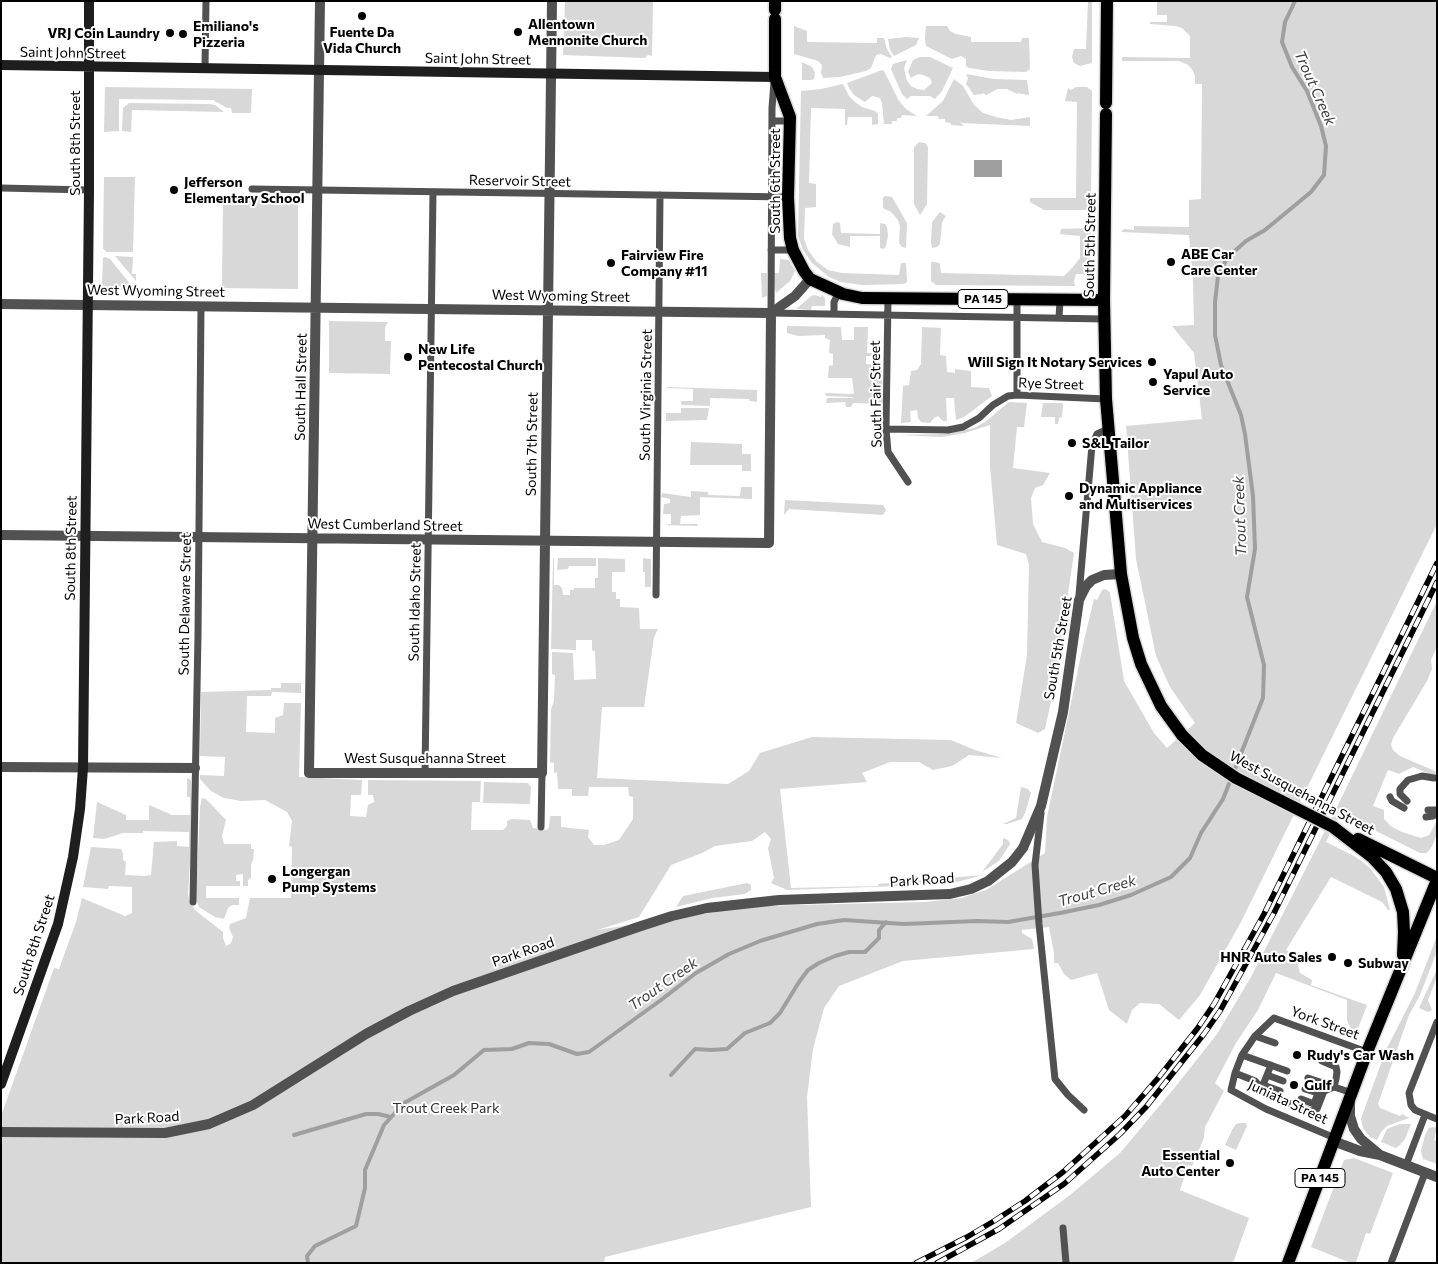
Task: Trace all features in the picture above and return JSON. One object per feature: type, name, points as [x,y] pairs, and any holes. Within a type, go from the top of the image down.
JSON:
[{"type":"main road","name":"South 8th Street","points":[[1,1084],[53,939],[66,892],[75,848],[82,768],[89,190],[89,1]]},
{"type":"main road","name":"South 5th Street","points":[[1107,1],[1104,319],[1106,399],[1121,574]]},
{"type":"main road","name":"South 6th Street","points":[[775,10],[775,77],[790,117],[788,197],[790,238],[793,250],[810,279]]},
{"type":"main road","name":"Saint John Street","points":[[1,65],[775,77]]},
{"type":"main road","name":"PA 145","points":[[810,279],[839,292],[862,298],[1104,300]]},
{"type":"main road","name":"West Susquehanna Street","points":[[1121,574],[1133,638],[1141,664],[1161,706],[1182,735],[1202,754],[1236,778],[1437,879]]},
{"type":"main road","points":[[1333,827],[1372,857],[1386,872],[1396,888],[1403,912],[1402,969]]},
{"type":"main road","name":"PA 145","points":[[1288,1263],[1367,1052],[1437,879]]},
{"type":"street","name":"South Hall Street","points":[[309,773],[320,1]]},
{"type":"street","name":"South 7th Street","points":[[542,772],[552,1]]},
{"type":"street","points":[[771,313],[795,296],[810,279]]},
{"type":"street","name":"West Wyoming Street","points":[[1,304],[771,313]]},
{"type":"street","name":"West Cumberland Street","points":[[1,535],[769,543],[771,313]]},
{"type":"street","name":"South 5th Street","points":[[1041,806],[1063,712],[1079,600],[1086,586],[1092,580],[1104,575],[1121,574]]},
{"type":"street","points":[[1,767],[195,768]]},
{"type":"street","name":"West Susquehanna Street","points":[[309,773],[542,772]]},
{"type":"street","name":"Park Road","points":[[1,1132],[165,1133],[209,1124],[253,1105],[366,1034],[409,1011],[453,991],[672,916],[707,908],[767,900],[939,895],[971,889],[993,877],[1012,862],[1023,848],[1041,806]]},
{"type":"street","points":[[1352,1093],[1350,1116],[1354,1129],[1361,1139],[1380,1155]]},
{"type":"street","name":"Juniata Street","points":[[1334,1139],[1360,1151],[1380,1155],[1437,1177]]},
{"type":"lane","points":[[205,68],[206,1]]},
{"type":"lane","name":"South 6th Street","points":[[771,313],[772,108],[775,77]]},
{"type":"lane","points":[[772,121],[790,121]]},
{"type":"lane","points":[[1,188],[89,190]]},
{"type":"lane","name":"Reservoir Street","points":[[252,189],[788,197]]},
{"type":"lane","name":"South Idaho Street","points":[[425,773],[433,192]]},
{"type":"lane","name":"South Virginia Street","points":[[656,595],[660,195]]},
{"type":"lane","points":[[771,250],[793,250]]},
{"type":"lane","points":[[834,314],[834,302],[839,292]]},
{"type":"lane","name":"South Fair Street","points":[[888,299],[886,429],[888,452],[908,482]]},
{"type":"lane","points":[[1017,395],[1018,300]]},
{"type":"lane","points":[[1060,300],[1060,318]]},
{"type":"lane","name":"South Delaware Street","points":[[193,902],[201,307]]},
{"type":"lane","points":[[771,313],[1104,319]]},
{"type":"lane","name":"Rye Street","points":[[886,429],[948,430],[963,427],[979,418],[1000,400],[1008,396],[1106,399]]},
{"type":"lane","points":[[1079,600],[1092,445],[1097,434],[1108,429]]},
{"type":"lane","name":"South 7th Street","points":[[541,827],[542,772]]},
{"type":"lane","points":[[1390,797],[1392,801],[1406,804],[1400,794],[1400,789],[1408,780],[1422,776],[1434,778]]},
{"type":"lane","name":"South 5th Street","points":[[1041,806],[1035,865],[1038,924],[1055,1078],[1068,1095],[1084,1110]]},
{"type":"lane","name":"York Street","points":[[1254,1036],[1274,1018],[1367,1052]]},
{"type":"lane","points":[[1437,1022],[1409,1093],[1411,1105],[1415,1110],[1437,1119]]},
{"type":"lane","points":[[1275,1043],[1254,1036],[1242,1055],[1235,1073],[1255,1081],[1269,1096],[1311,1111],[1317,1109],[1324,1091],[1334,1087]]},
{"type":"lane","points":[[1242,1055],[1287,1071]]},
{"type":"lane","points":[[1322,1061],[1336,1067],[1338,1072],[1334,1087]]},
{"type":"lane","points":[[1271,1065],[1263,1085],[1280,1091]]},
{"type":"lane","name":"Juniata Street","points":[[1235,1073],[1231,1090],[1266,1109],[1334,1139]]},
{"type":"lane","points":[[1267,1075],[1284,1081]]},
{"type":"lane","points":[[1308,1078],[1352,1093]]},
{"type":"lane","points":[[1301,1099],[1314,1104],[1322,1082]]},
{"type":"lane","points":[[1305,1088],[1318,1093]]},
{"type":"lane","points":[[1406,1165],[1425,1115]]},
{"type":"lane","points":[[1391,1263],[1425,1173]]},
{"type":"lane","points":[[1063,1228],[1066,1263]]},
{"type":"green space","points":[[565,1],[653,1],[652,56],[648,55],[645,58],[563,55]]},
{"type":"green space","points":[[1088,1],[1092,1],[1092,63],[1080,66],[1074,63],[1072,57],[1074,49],[1086,49]]},
{"type":"green space","name":"Trout Creek Park","points":[[1157,1],[1437,1],[1437,524],[1241,922],[1200,995],[1179,1020],[1159,1004],[1140,1003],[1132,1010],[1127,1024],[1109,1010],[1097,973],[1071,980],[1064,974],[1058,963],[1054,963],[1049,927],[1022,930],[1022,933],[1032,939],[1034,949],[903,961],[839,986],[824,1008],[813,1049],[807,1097],[811,1207],[605,1257],[604,1263],[1,1263],[1,1116],[54,968],[59,969],[76,922],[82,898],[125,916],[132,913],[132,887],[109,886],[108,889],[83,887],[91,847],[121,849],[123,860],[126,862],[125,875],[145,876],[151,875],[154,842],[177,841],[177,846],[189,847],[189,832],[143,831],[143,833],[123,833],[104,839],[93,838],[97,802],[126,815],[126,820],[149,820],[149,805],[171,815],[190,815],[190,797],[187,797],[187,778],[191,780],[192,831],[188,894],[190,903],[196,911],[223,932],[226,946],[231,943],[233,937],[229,928],[230,924],[246,918],[250,898],[291,898],[292,847],[289,846],[292,821],[287,812],[265,800],[241,801],[224,798],[211,791],[200,779],[200,775],[224,776],[225,757],[200,756],[201,692],[271,690],[271,688],[281,688],[281,683],[301,683],[301,693],[272,692],[271,696],[247,696],[246,732],[275,733],[275,718],[283,715],[284,703],[301,703],[299,777],[362,780],[361,795],[351,795],[350,816],[366,817],[368,805],[374,802],[373,795],[368,795],[368,780],[481,781],[480,802],[472,802],[471,830],[503,830],[507,826],[507,821],[512,819],[530,820],[533,828],[547,830],[550,816],[561,816],[561,827],[589,830],[588,837],[594,845],[604,845],[619,840],[633,819],[633,797],[629,796],[628,787],[589,787],[588,796],[572,796],[572,789],[558,789],[557,772],[554,773],[554,763],[550,762],[551,709],[554,701],[555,675],[552,674],[552,652],[573,653],[574,680],[596,679],[595,651],[592,650],[592,640],[576,640],[576,650],[551,649],[553,560],[554,557],[554,585],[559,585],[562,588],[563,595],[570,595],[570,590],[574,590],[574,588],[595,588],[595,578],[598,578],[598,558],[625,559],[625,572],[612,572],[612,592],[616,592],[616,599],[620,599],[620,607],[639,608],[640,629],[658,629],[654,637],[644,707],[602,707],[597,778],[728,784],[749,771],[760,753],[812,737],[951,740],[1002,758],[969,755],[952,766],[933,770],[919,762],[890,762],[862,773],[867,782],[780,789],[791,888],[878,886],[878,884],[983,875],[953,883],[928,885],[787,890],[771,883],[774,878],[768,848],[771,839],[765,832],[752,841],[715,846],[671,865],[639,917],[597,930],[755,906],[925,902],[961,898],[986,890],[1045,853],[1047,817],[1085,636],[1094,599],[1097,600],[1102,590],[1106,589],[1110,593],[1124,681],[1154,733],[1167,748],[1195,723],[1170,687],[1156,656],[1136,559],[1126,426],[1202,419],[1194,353],[1172,326],[1194,325],[1189,235],[1121,232],[1124,229],[1134,230],[1134,226],[1189,227],[1189,200],[1201,199],[1202,84],[1195,84],[1195,76],[1192,69],[1179,61],[1122,61],[1122,57],[1190,58],[1190,36],[1182,28],[1150,24],[1150,22],[1167,22],[1167,15],[1157,15]]},
{"type":"green space","points":[[794,26],[807,31],[807,42],[877,43],[877,38],[884,38],[887,49],[892,57],[881,54],[876,55],[871,68],[866,71],[840,77],[823,78],[821,73],[822,65],[818,61],[794,54]]},
{"type":"green space","points":[[926,26],[947,26],[950,31],[956,34],[971,37],[971,42],[1021,42],[1022,38],[1029,38],[1030,69],[1026,72],[989,71],[969,68],[966,66],[966,59],[961,56],[952,59],[926,46]]},
{"type":"green space","points":[[919,38],[916,45],[894,56],[890,50],[888,39]]},
{"type":"green space","points":[[920,57],[930,57],[953,68],[942,91],[935,99],[930,96],[911,96],[907,99],[902,94],[891,69],[893,64],[907,60],[904,68],[907,81],[911,86],[924,90],[932,83],[930,78],[918,74],[911,78],[908,72],[913,60]]},
{"type":"green space","points":[[802,62],[812,67],[815,73],[814,79],[802,80]]},
{"type":"green space","points":[[882,70],[899,101],[906,109],[917,116],[902,115],[901,118],[897,118],[897,121],[892,121],[892,124],[884,124],[880,98],[872,96],[865,102],[854,95],[849,88],[847,83]]},
{"type":"green space","points":[[966,74],[994,79],[1027,80],[1029,95],[1017,94],[1007,89],[998,89],[986,95],[983,93],[974,95],[966,84],[968,78]]},
{"type":"green space","points":[[954,79],[963,86],[974,105],[983,113],[1011,120],[1030,117],[1030,126],[962,123],[959,121],[964,126],[951,125],[951,123],[945,122],[945,119],[939,119],[938,116],[926,116],[943,101]]},
{"type":"green space","points":[[843,84],[849,96],[855,102],[878,114],[878,124],[872,125],[872,117],[848,117],[847,125],[845,125],[845,109],[811,108],[809,183],[816,184],[816,207],[805,208],[804,239],[808,250],[816,261],[828,270],[842,273],[899,275],[901,263],[906,263],[907,282],[904,284],[862,285],[841,282],[829,277],[812,263],[803,250],[798,236],[801,91]]},
{"type":"green space","points":[[105,87],[252,89],[251,113],[232,113],[231,108],[227,108],[213,100],[119,99],[119,131],[104,132]]},
{"type":"green space","points":[[1076,87],[1087,87],[1092,91],[1091,206],[1086,210],[1044,210],[1030,202],[1030,198],[1076,198],[1077,102],[1065,101],[1068,88],[1071,90]]},
{"type":"green space","points":[[129,103],[209,104],[215,105],[224,112],[132,110],[131,132],[122,131],[123,108]]},
{"type":"green space","points":[[919,142],[925,143],[928,147],[927,204],[920,215],[914,204],[914,147]]},
{"type":"green space","points":[[104,177],[135,177],[133,252],[107,252],[103,249]]},
{"type":"green space","points":[[885,196],[892,197],[907,223],[906,248],[902,247],[899,243],[900,226],[898,220],[891,212],[883,208],[883,198]]},
{"type":"green space","points":[[223,197],[298,198],[298,289],[222,288]]},
{"type":"green space","points":[[940,212],[946,216],[942,222],[940,244],[932,248],[932,222]]},
{"type":"green space","points":[[840,223],[841,233],[880,234],[880,223],[885,224],[888,236],[886,246],[884,249],[880,248],[880,236],[850,236],[850,247],[838,244],[832,234],[833,224]]},
{"type":"green space","points":[[1087,228],[1091,230],[1090,273],[1088,278],[1084,274],[1076,274],[1075,286],[936,285],[931,281],[931,262],[939,263],[941,273],[1064,276],[1080,258],[1080,236],[1060,234],[1061,229]]},
{"type":"green space","points":[[115,256],[133,257],[132,274],[136,274],[136,281]]},
{"type":"green space","points":[[103,258],[110,259],[131,285],[132,290],[105,289],[102,284]]},
{"type":"green space","points":[[780,259],[789,260],[795,271],[790,281],[776,293],[774,273],[779,273]]},
{"type":"green space","points":[[761,273],[767,273],[767,296],[762,298]]},
{"type":"green space","points":[[822,295],[825,298],[825,306],[812,306],[811,310],[796,309],[811,296],[821,297]]},
{"type":"green space","points":[[329,321],[388,322],[385,327],[385,341],[391,341],[390,374],[329,373]]},
{"type":"green space","points":[[787,326],[841,327],[842,340],[854,340],[854,327],[868,327],[867,353],[881,353],[881,356],[866,356],[866,364],[882,366],[883,404],[853,403],[851,407],[846,407],[845,402],[826,403],[827,398],[853,398],[826,396],[825,393],[854,394],[852,378],[828,378],[829,366],[833,365],[833,354],[829,353],[830,340],[825,338],[825,335],[798,336],[787,333]]},
{"type":"green space","points":[[922,327],[941,328],[940,355],[946,356],[947,372],[955,373],[955,369],[971,371],[971,387],[989,388],[992,396],[964,417],[956,420],[954,398],[946,398],[947,421],[943,421],[938,416],[930,423],[921,422],[918,418],[917,410],[910,411],[911,422],[901,423],[903,386],[909,385],[911,371],[917,370],[921,364]]},
{"type":"green space","points":[[667,387],[757,390],[757,402],[750,401],[749,399],[710,398],[710,406],[681,405],[681,401],[693,401],[693,389]]},
{"type":"green space","points":[[1009,402],[1027,403],[1024,427],[1017,427],[1013,468],[1050,473],[1043,485],[1035,488],[1031,498],[1033,524],[1042,542],[1065,548],[1074,553],[1054,688],[1045,729],[1038,733],[1016,723],[1027,655],[1029,565],[1026,554],[997,545],[990,466],[990,425],[965,433],[942,437],[899,435],[943,434],[974,428],[985,422]]},
{"type":"green space","points":[[1043,403],[1062,403],[1062,417],[1059,418],[1058,424],[1055,424],[1055,417],[1041,417]]},
{"type":"green space","points":[[681,408],[709,408],[707,420],[666,421],[666,413],[681,413]]},
{"type":"green space","points":[[691,442],[742,444],[742,454],[751,454],[751,471],[742,471],[742,465],[690,465]]},
{"type":"green space","points":[[741,487],[752,487],[752,499],[700,497],[700,515],[681,516],[680,524],[698,524],[697,526],[663,525],[671,524],[671,514],[663,514],[664,504],[670,503],[670,499],[661,497],[662,493],[691,497],[691,491],[708,492],[708,495],[740,496]]},
{"type":"green space","points":[[785,500],[883,505],[886,510],[883,515],[789,509],[784,515]]},
{"type":"green space","points":[[558,558],[596,558],[596,566],[569,566],[568,569],[557,570]]},
{"type":"green space","points":[[643,558],[651,559],[651,587],[645,587]]},
{"type":"green space","points":[[1437,601],[1437,647],[1431,660],[1432,669],[1427,681],[1393,738],[1391,745],[1393,750],[1400,756],[1437,772],[1437,777],[1413,767],[1399,774],[1388,770],[1373,806],[1384,810],[1384,819],[1392,827],[1421,838],[1429,835],[1437,821],[1437,835],[1427,853],[1420,853],[1340,813],[1326,842],[1356,857],[1370,868],[1384,887],[1390,910],[1382,902],[1331,877],[1286,950],[1295,954],[1300,973],[1312,980],[1311,985],[1367,1005],[1356,1034],[1351,1030],[1347,1020],[1347,1000],[1276,973],[1258,1010],[1236,1043],[1215,1083],[1224,1091],[1205,1127],[1204,1138],[1192,1166],[1188,1165],[1180,1190],[1249,1218],[1233,1263],[971,1263],[1005,1243],[1070,1195],[1120,1153],[1217,1034],[1251,977],[1336,809]]},
{"type":"green space","points":[[484,782],[528,783],[531,787],[530,804],[483,803]]},
{"type":"green space","points":[[1021,787],[1028,789],[1031,793],[1025,813],[1022,819],[1003,824],[1016,818]]},
{"type":"green space","points":[[202,798],[206,799],[226,820],[222,836],[224,844],[251,844],[251,849],[254,849],[251,878],[248,880],[248,886],[243,886],[243,874],[236,875],[236,881],[240,881],[240,886],[206,886],[206,898],[239,898],[239,905],[232,905],[228,908],[224,919],[215,917],[199,907],[196,899]]},
{"type":"green space","points":[[1003,838],[1008,840],[1010,844],[999,861],[982,872],[1003,844]]},
{"type":"green space","points":[[747,883],[751,885],[751,890],[745,894],[712,898],[676,907],[683,896]]},
{"type":"green space","points":[[1437,936],[1437,951],[1420,995],[1409,1015],[1378,1104],[1380,1108],[1409,1118],[1387,1126],[1377,1140],[1370,1137],[1363,1128],[1361,1119],[1386,1050],[1415,993]]},
{"type":"green space","points":[[1437,969],[1437,977],[1428,1000],[1432,1010],[1428,1012],[1419,1008]]},
{"type":"green space","points":[[1246,1123],[1247,1126],[1236,1150],[1225,1145],[1236,1124]]},
{"type":"green space","points":[[1400,1124],[1411,1124],[1405,1139],[1400,1145],[1396,1148],[1381,1142],[1387,1129]]},
{"type":"green space","points":[[1429,1128],[1437,1128],[1434,1140],[1437,1141],[1437,1164],[1423,1159],[1421,1151],[1425,1135]]},
{"type":"green space","points":[[1354,1158],[1393,1173],[1370,1234],[1366,1233],[1356,1262],[1351,1263],[1311,1247],[1344,1160]]},
{"type":"shaded area","points":[[974,160],[1002,160],[1002,177],[974,177]]},
{"type":"waterway","name":"Trout Creek","points":[[308,1263],[307,1256],[315,1246],[356,1226],[365,1188],[365,1170],[384,1125],[404,1103],[454,1075],[484,1050],[512,1049],[529,1043],[549,1044],[577,1054],[589,1052],[696,973],[729,954],[760,941],[817,924],[844,920],[904,924],[977,921],[1008,922],[1060,913],[1099,905],[1131,895],[1171,877],[1190,858],[1201,833],[1223,799],[1263,698],[1264,665],[1247,597],[1255,549],[1253,496],[1241,415],[1221,365],[1215,335],[1215,302],[1218,276],[1227,258],[1246,241],[1265,230],[1311,192],[1324,175],[1326,146],[1321,126],[1307,91],[1292,67],[1282,42],[1285,22],[1295,1]]},
{"type":"waterway","points":[[671,1075],[695,1049],[727,1049],[745,1033],[770,1023],[780,1013],[808,970],[835,956],[849,952],[865,952],[879,938],[879,930],[886,922]]},
{"type":"waterway","points":[[294,1135],[366,1114],[391,1117]]},
{"type":"railway","points":[[916,1263],[994,1221],[1025,1201],[1063,1172],[1125,1116],[1197,1029],[1214,1004],[1264,914],[1437,563]]},
{"type":"railway","points":[[937,1263],[999,1229],[1064,1184],[1120,1134],[1146,1107],[1204,1034],[1220,1011],[1274,913],[1437,582]]},
{"type":"place","name":"Fuente Da Vida Church","points":[[362,16]]},
{"type":"place","name":"Allentown Mennonite Church","points":[[518,32]]},
{"type":"place","name":"VRJ Coin Laundry","points":[[170,33]]},
{"type":"place","name":"Emiliano's Pizzeria","points":[[183,34]]},
{"type":"place","name":"Jefferson Elementary School","points":[[174,190]]},
{"type":"place","name":"ABE Car Care Center","points":[[1171,262]]},
{"type":"place","name":"Fairview Fire Company #11","points":[[611,263]]},
{"type":"place","name":"New Life Pentecostal Church","points":[[408,357]]},
{"type":"place","name":"Will Sign It Notary Services","points":[[1152,362]]},
{"type":"place","name":"Yapul Auto Service","points":[[1153,382]]},
{"type":"place","name":"S&L Tailor","points":[[1072,443]]},
{"type":"place","name":"Dynamic Appliance and Multiservices","points":[[1069,496]]},
{"type":"place","name":"Longergan Pump Systems","points":[[272,879]]},
{"type":"place","name":"HNR Auto Sales","points":[[1332,957]]},
{"type":"place","name":"Subway","points":[[1348,963]]},
{"type":"place","name":"Rudy's Car Wash","points":[[1297,1055]]},
{"type":"place","name":"Gulf","points":[[1294,1085]]},
{"type":"place","name":"Essential Auto Center","points":[[1230,1163]]}]
